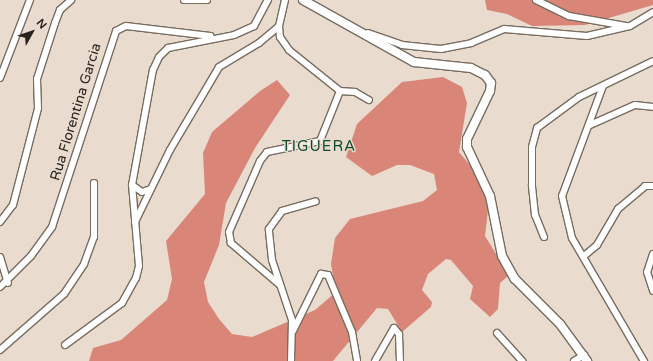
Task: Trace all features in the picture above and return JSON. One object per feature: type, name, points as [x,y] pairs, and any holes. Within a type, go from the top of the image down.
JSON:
[{"type":"main road","points":[[303,0],[414,62],[478,69],[485,75],[491,83],[490,91],[467,139],[467,147],[490,196],[502,256],[515,279],[560,324],[586,358]]},
{"type":"street","points":[[0,78],[30,0]]},
{"type":"street","points":[[0,222],[13,205],[37,114],[38,80],[55,23],[60,10],[71,0]]},
{"type":"street","points":[[184,0],[207,0]]},
{"type":"street","points":[[65,345],[110,313],[131,290],[139,266],[132,185],[153,70],[159,57],[168,48],[222,37],[254,26],[268,0]]},
{"type":"street","points":[[285,0],[278,26],[280,38],[289,50],[340,91],[355,92],[369,100]]},
{"type":"street","points":[[536,0],[569,16],[630,26]]},
{"type":"street","points":[[350,27],[422,49],[471,43],[504,28],[587,36],[630,26],[653,12]]},
{"type":"street","name":"Rua Florentina Garcia","points":[[0,287],[8,283],[52,227],[116,31],[126,26],[222,37]]},
{"type":"street","points":[[135,222],[150,189],[219,67],[259,43],[278,26]]},
{"type":"street","points":[[544,237],[535,215],[532,185],[532,147],[537,128],[551,114],[653,61]]},
{"type":"street","points":[[603,86],[590,125],[562,196],[572,238],[584,256],[644,361]]},
{"type":"street","points":[[280,285],[231,243],[230,232],[260,160],[267,152],[320,140],[340,91]]},
{"type":"street","points":[[590,125],[635,105],[653,107]]},
{"type":"street","points":[[0,350],[59,299],[84,264],[94,237],[94,183]]},
{"type":"street","points":[[132,185],[142,192],[150,189]]},
{"type":"street","points":[[584,256],[598,245],[618,209],[645,186],[653,186]]},
{"type":"street","points":[[291,361],[293,330],[268,240],[272,220],[291,205],[316,201]]},
{"type":"street","points":[[653,254],[647,272],[653,291]]},
{"type":"street","points":[[0,257],[8,283]]},
{"type":"street","points":[[293,330],[321,274],[328,275],[352,332],[357,361]]},
{"type":"street","points":[[375,361],[390,331],[396,328],[399,334],[400,361]]},
{"type":"street","points":[[497,333],[522,361]]},
{"type":"street","points":[[574,361],[586,358]]},
{"type":"shaded area","points":[[485,0],[653,0],[653,5],[585,25],[532,26],[507,14],[487,10]]},
{"type":"shaded area","points":[[443,77],[462,87],[467,103],[459,152],[479,176],[489,202],[485,236],[509,275],[500,283],[498,309],[490,317],[470,299],[473,286],[451,260],[446,259],[428,274],[422,290],[432,302],[431,307],[402,332],[388,309],[377,308],[333,361],[89,361],[93,348],[121,340],[167,300],[172,279],[166,241],[205,194],[203,153],[212,132],[260,91],[277,80],[290,95],[255,148],[226,203],[219,245],[204,282],[208,302],[219,319],[232,334],[252,337],[315,310],[336,292],[331,264],[335,238],[350,219],[423,201],[437,190],[434,174],[410,165],[397,165],[372,176],[346,157],[357,124],[402,82]]},
{"type":"district","name":"TIGUERA","points":[[319,147]]}]
